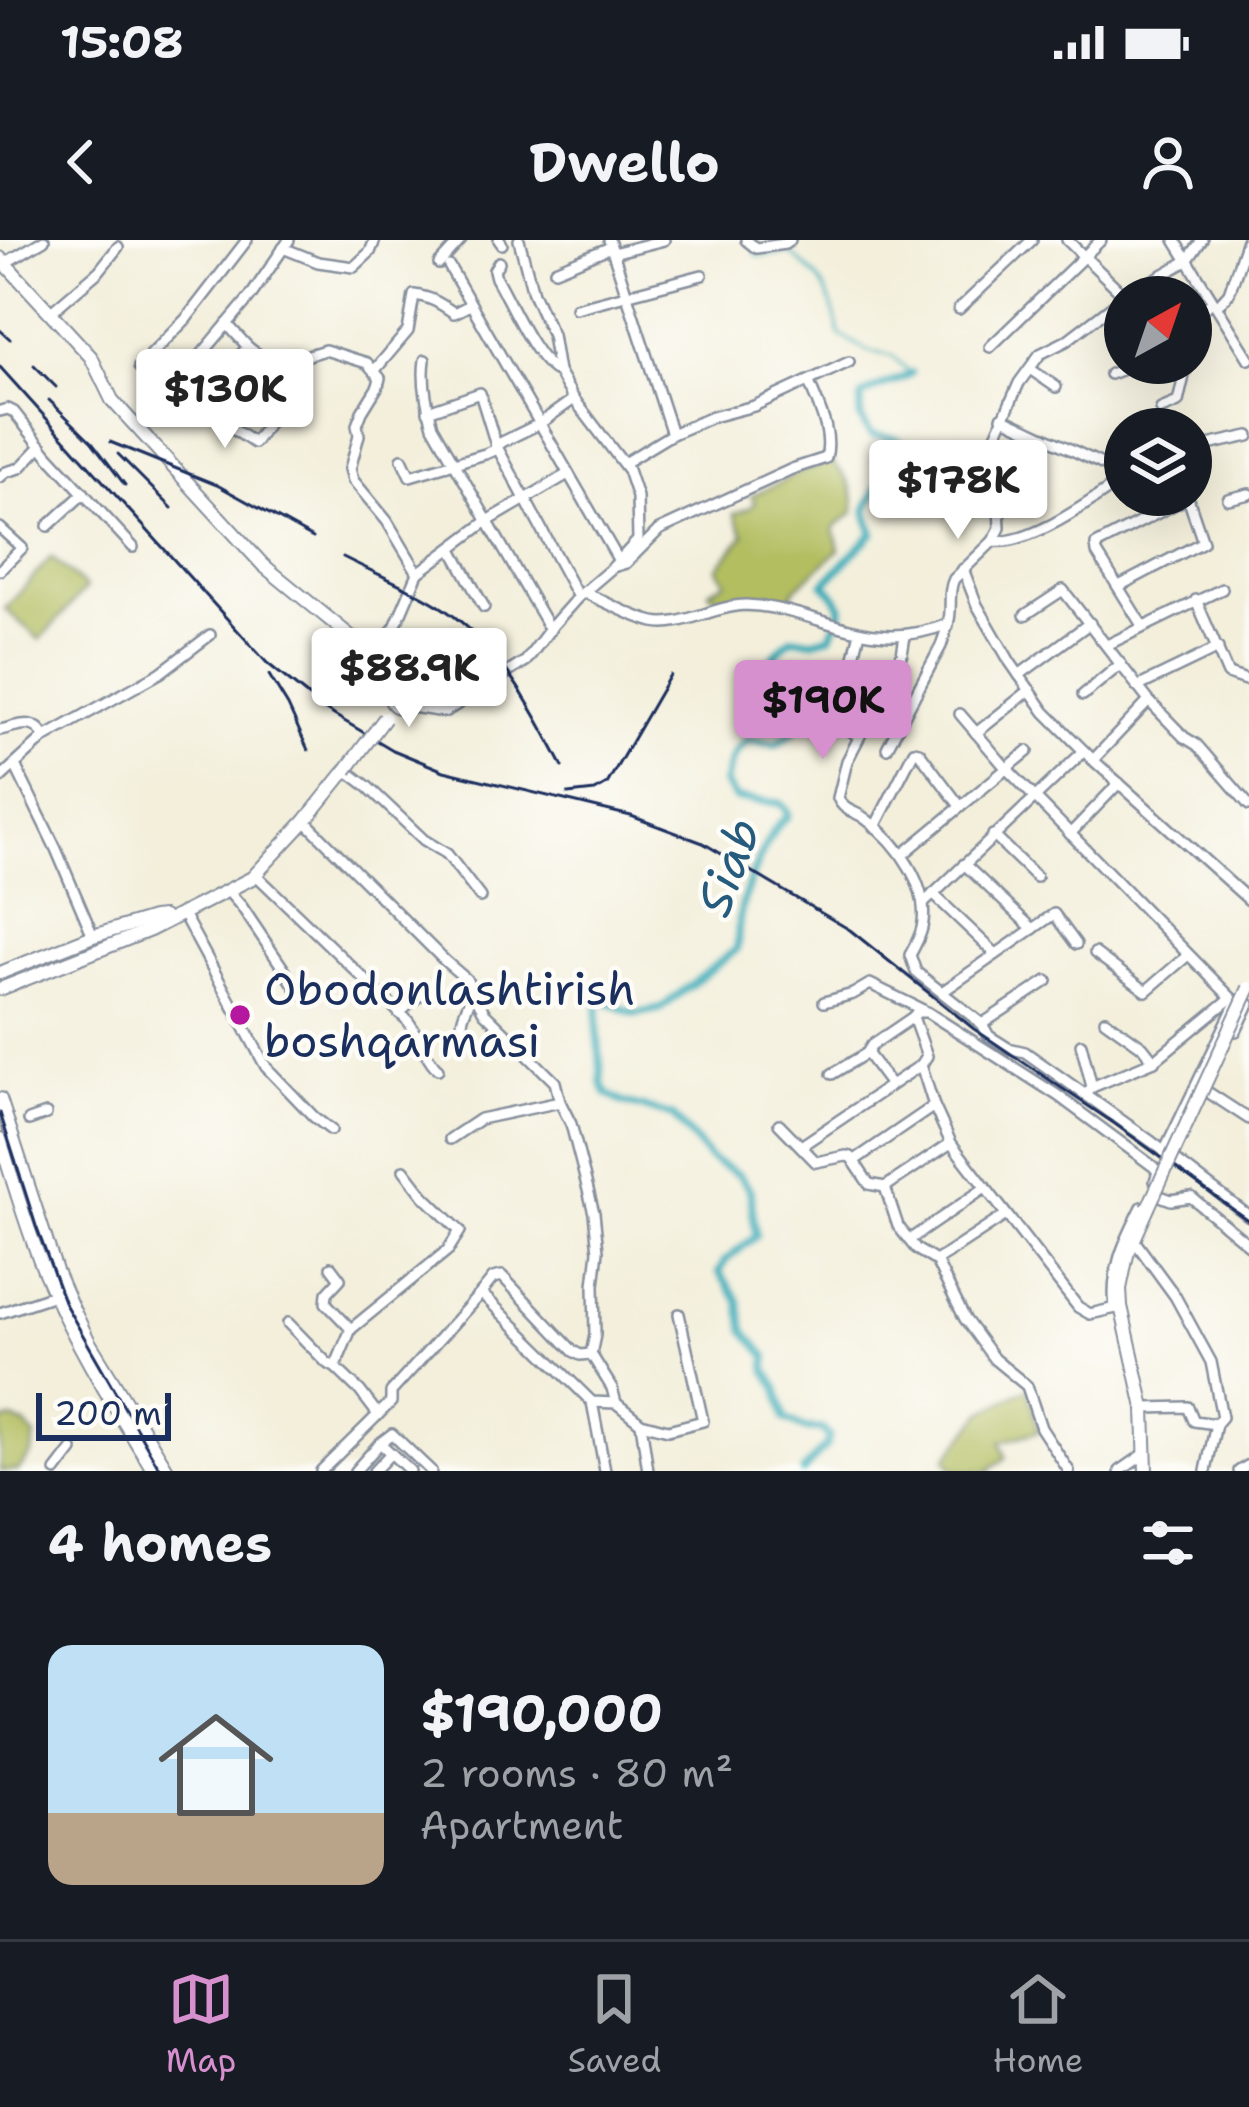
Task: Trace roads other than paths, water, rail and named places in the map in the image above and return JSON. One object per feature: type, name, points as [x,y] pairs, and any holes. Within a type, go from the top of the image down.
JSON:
[{"type":"main road","points":[[0,988],[150,930],[255,874],[405,700],[373,654],[263,565],[112,400],[91,357],[2,261]]},
{"type":"main road","points":[[0,973],[93,937],[153,918],[165,919]]},
{"type":"main road","points":[[1146,1471],[1144,1408],[1118,1307],[1120,1280],[1133,1240],[1249,988]]},
{"type":"main road","points":[[0,1101],[56,1271],[154,1471]]},
{"type":"main road","points":[[0,1139],[54,1295],[128,1418],[168,1471]]},
{"type":"street","points":[[2,261],[44,240]]},
{"type":"street","points":[[247,240],[186,319],[139,367],[254,443],[268,424]]},
{"type":"street","points":[[139,429],[250,297],[286,244],[318,262],[354,267],[376,240]]},
{"type":"street","points":[[460,240],[444,265],[616,564]]},
{"type":"street","points":[[405,700],[445,712],[526,662],[582,595],[638,540],[637,497],[624,463],[574,400],[558,371],[552,335],[533,293],[519,240]]},
{"type":"street","points":[[555,270],[611,247],[664,240]]},
{"type":"street","points":[[746,240],[756,248],[790,240]]},
{"type":"street","points":[[959,309],[1032,240]]},
{"type":"street","points":[[1067,240],[1104,276]]},
{"type":"street","points":[[990,347],[1101,240]]},
{"type":"street","points":[[1175,240],[1249,359]]},
{"type":"street","points":[[1160,276],[1187,261],[1202,240]]},
{"type":"street","points":[[1212,305],[1229,293],[1248,240]]},
{"type":"street","points":[[50,314],[99,271],[118,247]]},
{"type":"street","points":[[611,247],[672,434]]},
{"type":"street","points":[[499,262],[496,278],[539,353],[558,371]]},
{"type":"street","points":[[576,308],[703,275]]},
{"type":"street","points":[[375,370],[408,331],[414,296],[443,304],[454,314],[470,304]]},
{"type":"street","points":[[886,748],[941,646],[952,611],[951,585],[1000,529],[990,449],[1018,383],[1040,354],[1104,312]]},
{"type":"street","points":[[227,324],[273,366],[325,350],[356,358],[375,370],[378,386],[357,425],[350,469],[417,572]]},
{"type":"street","points":[[199,407],[248,346]]},
{"type":"street","points":[[425,360],[425,394],[433,427],[550,630]]},
{"type":"street","points":[[624,463],[672,434],[754,406],[849,362]]},
{"type":"street","points":[[1030,369],[1056,387]]},
{"type":"street","points":[[616,564],[626,563],[659,530],[791,469],[826,458],[830,446],[809,382]]},
{"type":"street","points":[[1164,408],[1178,402],[1182,384]]},
{"type":"street","points":[[428,411],[480,393],[496,445],[582,595],[652,622],[666,623],[740,605],[769,607],[857,632],[905,636],[948,624]]},
{"type":"street","points":[[402,459],[410,476],[495,450],[496,445],[574,400]]},
{"type":"street","points":[[0,411],[14,412],[133,548]]},
{"type":"street","points":[[1002,417],[1104,466]]},
{"type":"street","points":[[1212,444],[1249,436]]},
{"type":"street","points":[[0,477],[20,467],[41,446]]},
{"type":"street","points":[[373,654],[395,627],[417,572],[486,522],[568,474]]},
{"type":"street","points":[[993,541],[1012,540],[1056,522],[1104,492]]},
{"type":"street","points":[[48,526],[84,493]]},
{"type":"street","points":[[1228,499],[1249,494]]},
{"type":"street","points":[[1143,627],[1097,554],[1096,545],[1150,516]]},
{"type":"street","points":[[1119,586],[1203,542],[1194,516]]},
{"type":"street","points":[[0,528],[22,548],[0,570]]},
{"type":"street","points":[[452,550],[484,607]]},
{"type":"street","points":[[963,569],[977,605],[1045,712],[1249,900]]},
{"type":"street","points":[[1107,645],[1222,589]]},
{"type":"street","points":[[1025,615],[1063,590],[1137,687],[1249,805]]},
{"type":"street","points":[[1196,600],[1230,677],[1249,681]]},
{"type":"street","points":[[1019,675],[1090,623]]},
{"type":"street","points":[[845,694],[857,632]]},
{"type":"street","points":[[0,778],[45,737],[160,673],[210,635]]},
{"type":"street","points":[[905,636],[902,654],[847,761],[838,798],[846,811],[865,818],[902,855],[916,881],[922,932],[910,955],[912,964],[925,980],[982,1024],[989,1036],[1089,1091],[1249,1216]]},
{"type":"street","points":[[1137,687],[1218,648]]},
{"type":"street","points":[[405,700],[472,660]]},
{"type":"street","points":[[1083,695],[1121,664]]},
{"type":"street","points":[[976,733],[1030,690]]},
{"type":"street","points":[[828,696],[829,723],[860,737]]},
{"type":"street","points":[[922,904],[993,835],[1149,700]]},
{"type":"street","points":[[960,714],[1007,769],[1240,1007]]},
{"type":"street","points":[[2,726],[28,723],[38,726],[45,737]]},
{"type":"street","points":[[875,827],[914,751],[920,752],[960,806]]},
{"type":"street","points":[[902,855],[1028,752]]},
{"type":"street","points":[[15,765],[93,937]]},
{"type":"street","points":[[346,770],[424,840],[447,854],[480,897]]},
{"type":"street","points":[[1070,834],[1119,783]]},
{"type":"street","points":[[305,821],[464,980],[471,1001],[463,1024]]},
{"type":"street","points":[[993,835],[1036,877]]},
{"type":"street","points":[[964,864],[1033,928]]},
{"type":"street","points":[[255,874],[399,1012],[438,1069]]},
{"type":"street","points":[[227,890],[301,995]]},
{"type":"street","points":[[933,894],[996,954]]},
{"type":"street","points":[[182,912],[266,1066],[331,1130]]},
{"type":"street","points":[[941,992],[1054,914],[1076,944]]},
{"type":"street","points":[[1095,953],[1146,991],[1189,955]]},
{"type":"street","points":[[445,961],[466,979],[484,1012],[555,1082],[594,1213],[598,1251],[591,1354],[616,1403]]},
{"type":"street","points":[[1164,1152],[1240,1007],[1249,975]]},
{"type":"street","points":[[982,1024],[1046,981]]},
{"type":"street","points":[[824,1002],[870,984],[927,1012],[1057,1095],[1158,1172],[1118,1256],[1113,1292],[1118,1307],[1083,1312],[951,1143],[921,1065]]},
{"type":"street","points":[[399,1012],[432,990]]},
{"type":"street","points":[[1089,1091],[1154,1060],[1240,1007]]},
{"type":"street","points":[[832,1074],[867,1053],[917,1012],[927,1012]]},
{"type":"street","points":[[802,1146],[921,1065],[927,1056],[914,1017]]},
{"type":"street","points":[[1105,1020],[1143,1046],[1154,1060]]},
{"type":"street","points":[[1082,1044],[1089,1091]]},
{"type":"street","points":[[867,1053],[892,1085]]},
{"type":"street","points":[[1175,1161],[1204,1091],[1249,1119]]},
{"type":"street","points":[[450,1139],[480,1119],[560,1102]]},
{"type":"street","points":[[855,1160],[934,1106]]},
{"type":"street","points":[[28,1120],[46,1114]]},
{"type":"street","points":[[779,1124],[819,1163],[846,1156],[855,1160],[869,1184],[885,1186],[951,1143]]},
{"type":"street","points":[[335,1367],[351,1329],[448,1250],[459,1235],[404,1170]]},
{"type":"street","points":[[885,1186],[898,1226],[916,1249],[936,1261],[973,1330],[994,1358],[1027,1386],[1041,1428],[1069,1471]]},
{"type":"street","points":[[909,1240],[985,1188]]},
{"type":"street","points":[[1152,1201],[1191,1198],[1249,1245]]},
{"type":"street","points":[[936,1261],[1006,1215]]},
{"type":"street","points":[[1133,1240],[1174,1296],[1211,1362],[1222,1417],[1216,1424],[1206,1471]]},
{"type":"street","points":[[331,1268],[340,1279],[327,1293],[326,1303],[351,1329]]},
{"type":"street","points":[[321,1471],[391,1402],[391,1392],[494,1278],[502,1276],[573,1351],[591,1354]]},
{"type":"street","points":[[481,1294],[592,1402],[604,1471]]},
{"type":"street","points":[[0,1313],[54,1295]]},
{"type":"street","points":[[592,1402],[616,1403],[641,1423],[668,1430],[703,1421],[679,1314]]},
{"type":"street","points":[[288,1323],[376,1412],[381,1411]]},
{"type":"street","points":[[1144,1408],[1188,1407],[1194,1421],[1216,1424]]},
{"type":"street","points":[[641,1423],[648,1471]]},
{"type":"street","points":[[355,1471],[392,1434],[431,1471]]},
{"type":"street","points":[[380,1443],[405,1470]]},
{"type":"street","points":[[56,1471],[72,1450]]},
{"type":"street","points":[[374,1471],[391,1453]]},
{"type":"street","points":[[1120,1471],[1146,1453]]},
{"type":"street","points":[[333,1459],[345,1471]]},
{"type":"street","points":[[1239,1471],[1249,1465]]},
{"type":"waterway","name":"Siab","points":[[754,252],[758,256],[790,253],[824,289],[840,335],[868,351],[892,356],[911,373]]},
{"type":"waterway","name":"Siab","points":[[803,1471],[829,1437],[822,1429],[805,1429],[785,1419],[778,1389],[766,1370],[767,1357],[745,1331],[739,1301],[719,1272],[725,1261],[756,1236],[750,1190],[739,1175],[710,1159],[673,1116],[607,1094],[602,1083],[599,1001],[635,1014],[660,1009],[737,949],[740,916],[753,874],[788,813],[780,803],[736,799],[725,784],[730,765],[748,740],[776,744],[793,732],[787,714],[760,693],[764,676],[774,656],[792,638],[813,641],[830,636],[838,620],[840,603],[824,584],[873,533],[866,510],[876,490],[906,456],[906,445],[871,435],[860,417],[862,397],[911,373]]},
{"type":"tram line","points":[[0,1113],[65,1304],[161,1471]]},
{"type":"railway","points":[[0,330],[10,339]]},
{"type":"railway","points":[[34,365],[56,387]]},
{"type":"railway","points":[[0,367],[267,663],[324,709],[393,750],[444,771],[631,816],[703,843],[850,930],[974,1029],[1249,1221]]},
{"type":"railway","points":[[49,400],[92,442],[125,485]]},
{"type":"railway","points":[[110,442],[217,485],[313,538]]},
{"type":"railway","points":[[118,454],[172,508]]},
{"type":"railway","points":[[343,557],[432,601],[482,642],[527,701],[563,767]]},
{"type":"railway","points":[[269,675],[308,750]]},
{"type":"railway","points":[[568,794],[595,791],[607,784],[670,675]]},
{"type":"place","name":"Obodonlashtirish boshqarmasi","points":[[240,1015]]}]
